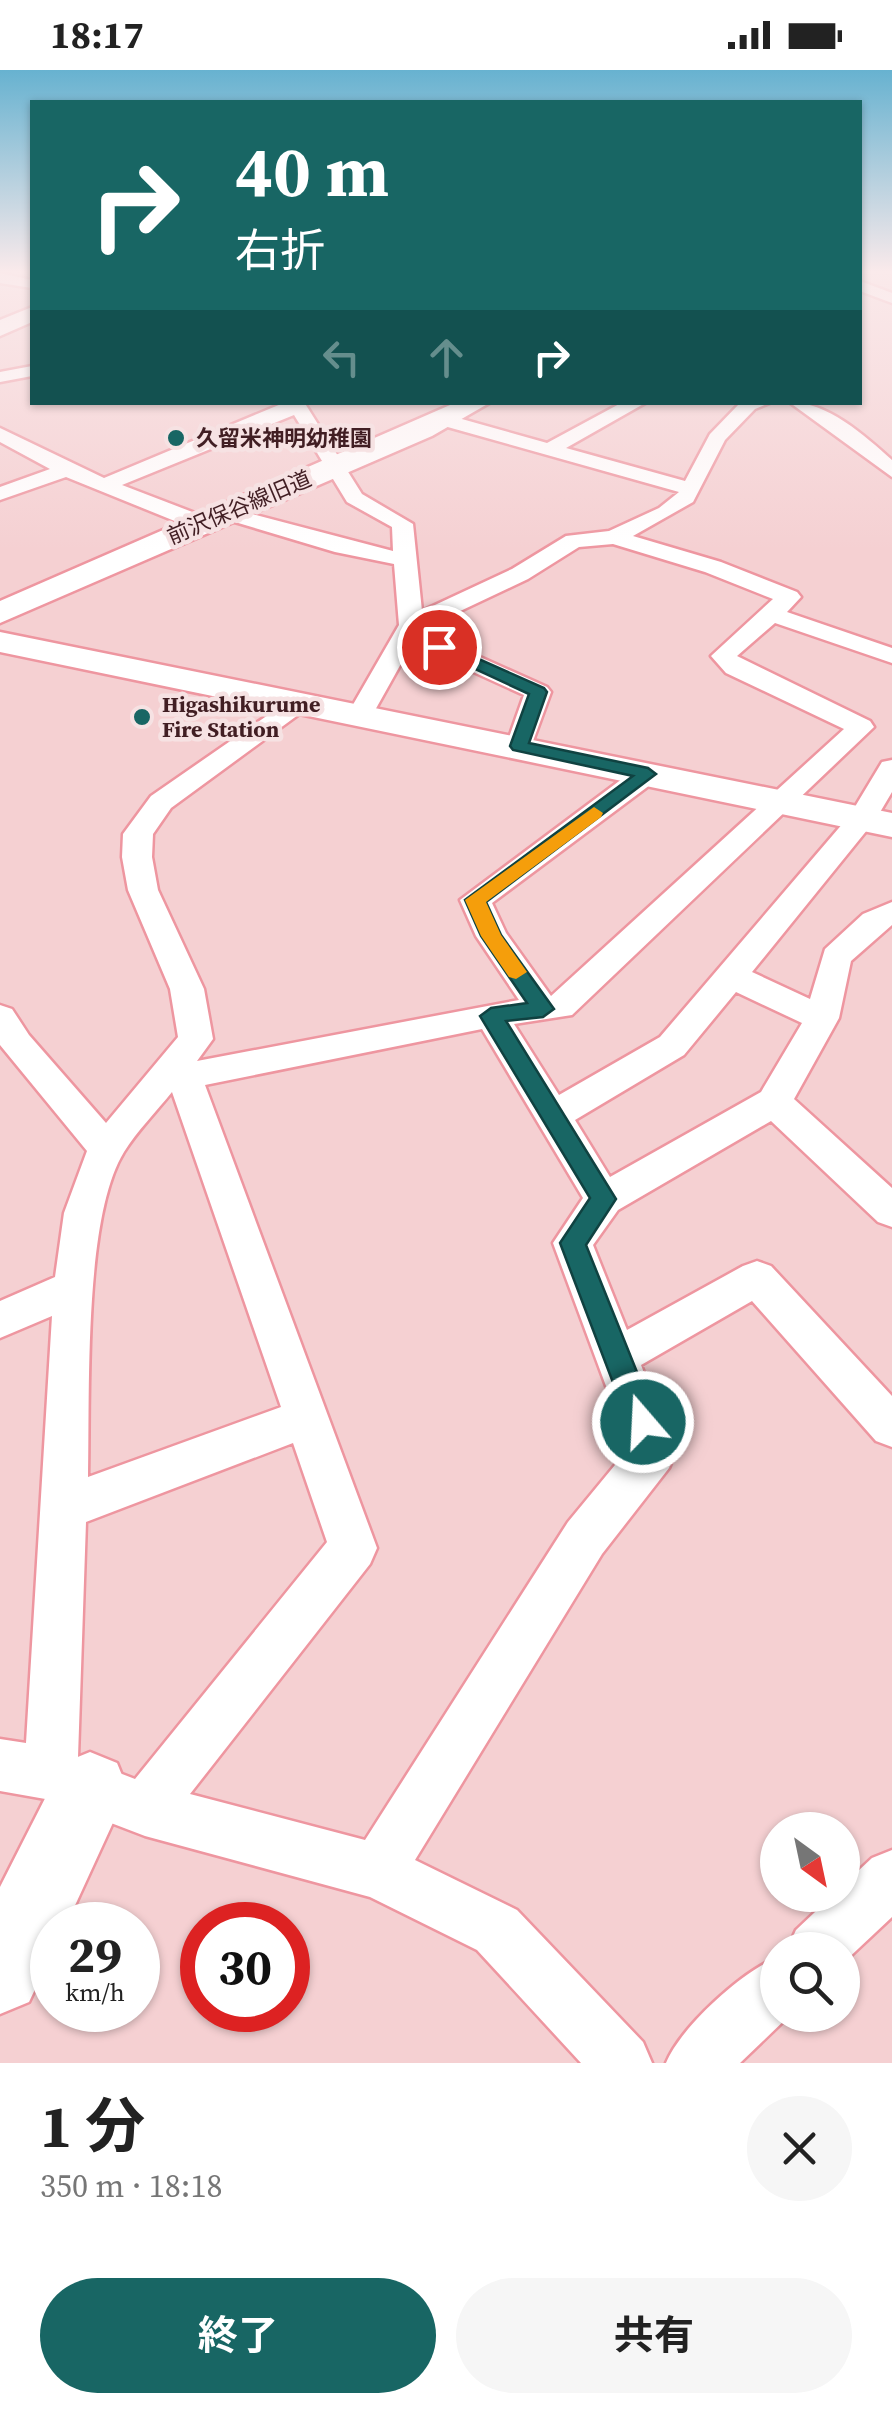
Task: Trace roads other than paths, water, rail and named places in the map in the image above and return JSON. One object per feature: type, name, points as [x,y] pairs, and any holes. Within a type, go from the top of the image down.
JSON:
[{"type":"street","points":[[0,376],[30,371]]},
{"type":"street","points":[[106,484],[296,405],[354,498],[402,524],[408,628],[360,715]]},
{"type":"street","name":"前沢保谷線旧道","points":[[0,612],[472,405]]},
{"type":"street","points":[[551,448],[632,405]]},
{"type":"street","points":[[408,628],[520,574],[574,541],[614,537],[666,512],[686,498],[717,438],[754,405]]},
{"type":"street","points":[[803,405],[861,443],[892,471]]},
{"type":"street","points":[[444,420],[691,489]]},
{"type":"street","points":[[585,457],[621,438],[598,422]]},
{"type":"street","points":[[0,434],[66,470],[212,518],[406,560]]},
{"type":"street","points":[[0,494],[66,470]]},
{"type":"street","points":[[182,1068],[560,1007],[861,727],[735,668],[723,656],[789,598],[713,567],[614,537]]},
{"type":"street","points":[[771,614],[892,656]]},
{"type":"street","points":[[408,628],[538,692],[519,746]]},
{"type":"street","points":[[0,642],[877,822]]},
{"type":"street","points":[[95,1791],[62,1509],[74,1288],[83,1213],[106,1148],[182,1068],[196,1039],[187,989],[143,890],[137,857],[138,834],[161,802],[300,704]]},
{"type":"street","points":[[553,1116],[672,1046],[729,976],[877,822],[892,768]]},
{"type":"street","points":[[543,1009],[492,936],[475,900],[648,774]]},
{"type":"street","points":[[377,1870],[585,1538],[653,1452],[573,1243],[604,1199],[774,1102],[822,1018],[836,956],[874,921],[892,912]]},
{"type":"street","points":[[729,976],[822,1018]]},
{"type":"street","points":[[0,1016],[17,1044],[106,1148]]},
{"type":"street","points":[[491,1016],[604,1199]]},
{"type":"street","points":[[0,1974],[95,1791],[353,1548],[182,1068]]},
{"type":"street","points":[[774,1102],[886,1195]]},
{"type":"street","points":[[618,1356],[757,1278],[884,1403]]},
{"type":"street","points":[[0,1320],[74,1288]]},
{"type":"street","points":[[62,1509],[306,1418]]},
{"type":"street","points":[[0,1765],[377,1870],[497,1930],[622,2063]]},
{"type":"street","points":[[835,1932],[892,1878]]},
{"type":"street","points":[[696,2063],[760,2003]]},
{"type":"place","name":"久留米神明幼稚園","points":[[176,438]]},
{"type":"place","name":"Higashikurume Fire Station","points":[[142,717]]}]
